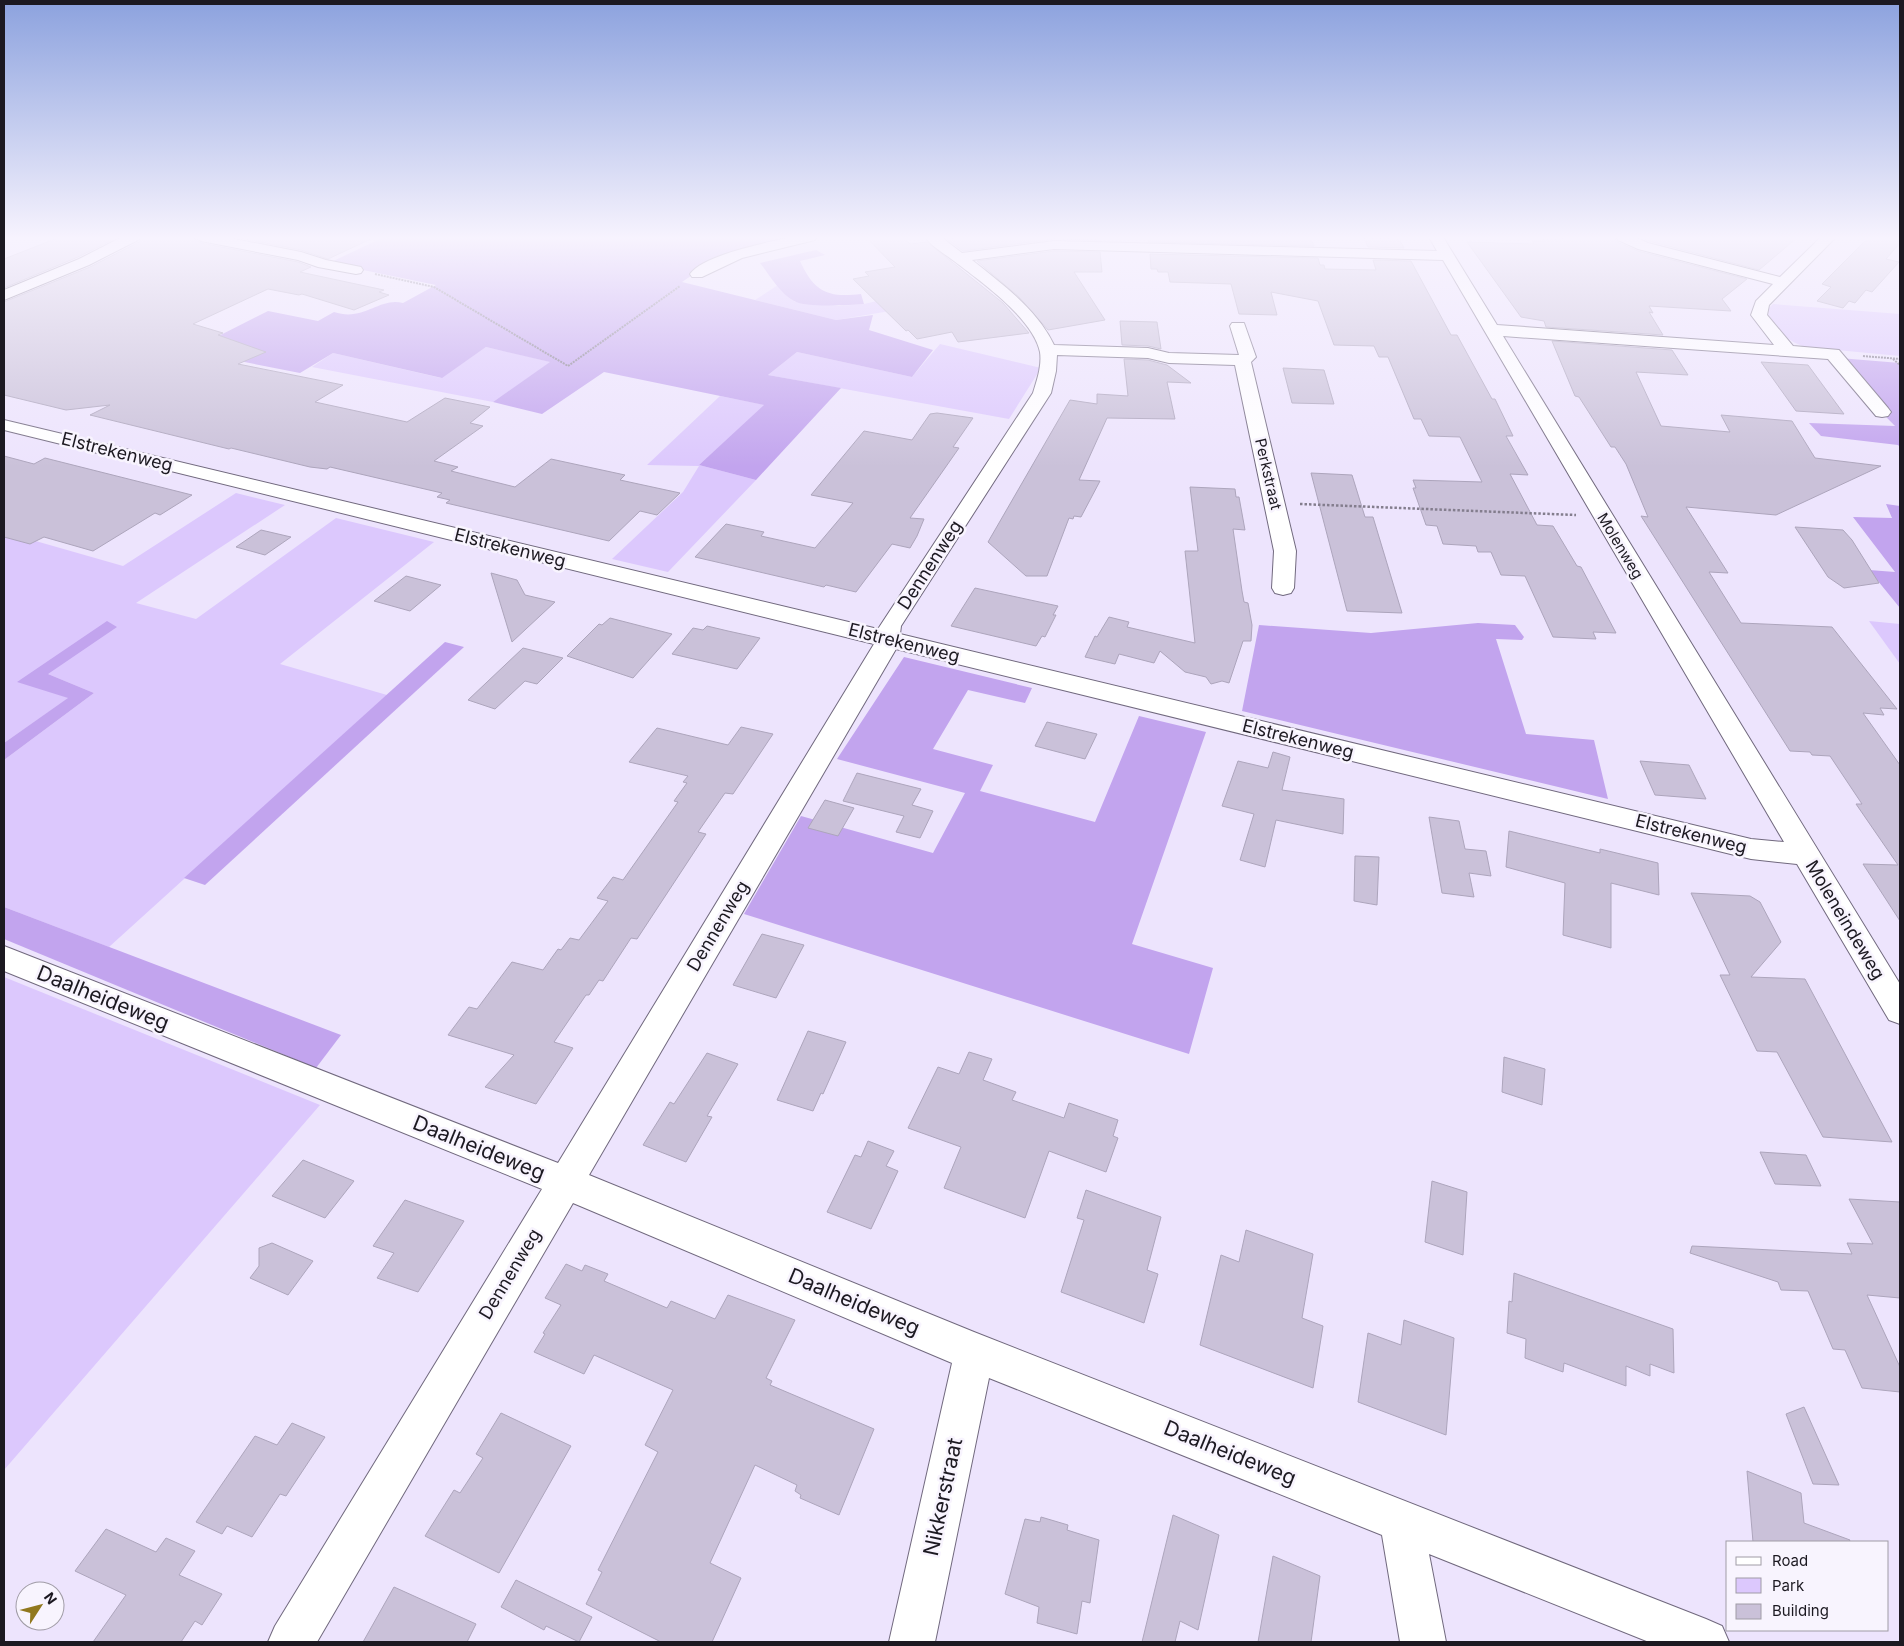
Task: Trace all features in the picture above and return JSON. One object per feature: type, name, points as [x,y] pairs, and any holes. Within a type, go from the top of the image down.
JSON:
[{"type":"street","points":[[1026,314],[1042,335],[1048,350],[1148,353],[1169,358],[1242,360]]},
{"type":"street","name":"Molenweg","points":[[1483,314],[1602,516],[1806,854]]},
{"type":"street","points":[[1760,314],[1787,350]]},
{"type":"street","name":"Perkstraat","points":[[1238,326],[1248,357],[1242,360],[1285,551],[1283,588]]},
{"type":"street","points":[[1493,330],[1833,354],[1882,412]]},
{"type":"street","name":"Dennenweg","points":[[291,1642],[885,648],[890,626],[1042,393],[1048,368],[1048,350]]},
{"type":"street","name":"Elstrekenweg","points":[[4,424],[1751,849],[1806,854]]},
{"type":"street","name":"Moleneindeweg","points":[[1806,854],[1900,1012]]},
{"type":"street","name":"Daalheideweg","points":[[4,958],[565,1182],[974,1352],[1706,1642]]},
{"type":"street","name":"Nikkerstraat","points":[[912,1642],[974,1352]]},
{"type":"street","points":[[1401,1521],[1423,1642]]},
{"type":"path","points":[[479,314],[568,366],[641,314]]},
{"type":"path","points":[[1891,358],[1900,365]]},
{"type":"path","points":[[1274,503],[1602,516]]},
{"type":"green space","points":[[811,314],[873,314],[836,320]]},
{"type":"green space","points":[[1768,314],[1900,314],[1900,356],[1805,347],[1793,342],[1784,335],[1768,316]]},
{"type":"green space","points":[[940,344],[1041,368],[1009,419],[768,375],[797,352],[912,377]]},
{"type":"green space","points":[[486,347],[551,362],[493,402],[312,367],[333,353],[441,378]]},
{"type":"green space","points":[[720,396],[765,405],[699,465],[756,480],[668,572],[612,559],[683,492],[699,466],[647,465]]},
{"type":"green space","points":[[236,493],[285,505],[136,603],[196,619],[336,518],[434,542],[280,664],[387,695],[109,947],[4,907],[4,760],[94,693],[48,674],[18,681],[69,698],[4,743],[4,532],[123,566]]},
{"type":"green space","points":[[1869,621],[1900,624],[1900,664]]},
{"type":"green space","points":[[4,977],[320,1105],[4,1470]]},
{"type":"shaded area","points":[[262,314],[282,314],[318,321],[331,314],[811,314],[836,320],[873,315],[869,330],[933,350],[912,377],[797,352],[768,375],[841,388],[756,480],[699,465],[764,405],[604,372],[542,414],[493,402],[550,362],[486,347],[442,378],[333,353],[300,373],[189,351]]},
{"type":"shaded area","points":[[1827,357],[1900,363],[1900,447],[1898,445],[1821,436],[1809,423],[1895,426]]},
{"type":"shaded area","points":[[1886,504],[1900,506],[1900,608],[1869,570],[1895,572],[1853,517],[1892,518]]},
{"type":"shaded area","points":[[107,621],[117,627],[48,674],[94,693],[4,760],[4,743],[68,698],[17,682]]},
{"type":"shaded area","points":[[1478,623],[1515,625],[1524,637],[1522,640],[1496,639],[1526,734],[1594,740],[1608,799],[1242,711],[1259,625],[1371,633]]},
{"type":"shaded area","points":[[445,642],[464,647],[205,885],[184,878]]},
{"type":"shaded area","points":[[904,657],[1032,688],[1025,703],[968,690],[933,749],[993,765],[980,791],[1095,822],[1139,716],[1206,732],[1132,944],[1213,968],[1189,1054],[744,914],[801,816],[933,853],[965,793],[837,759]]},
{"type":"shaded area","points":[[4,907],[341,1035],[316,1068],[4,939]]},
{"type":"building","points":[[4,314],[215,314],[193,324],[223,333],[218,335],[266,352],[238,364],[343,385],[315,402],[407,422],[445,398],[490,407],[470,423],[483,426],[434,461],[458,467],[451,471],[515,487],[551,459],[625,475],[620,480],[680,493],[657,515],[640,511],[609,541],[446,503],[450,500],[437,497],[442,493],[330,467],[327,469],[310,467],[90,415],[110,405],[66,410],[4,395]]},
{"type":"building","points":[[888,314],[1012,314],[1029,333],[958,342],[952,332],[917,339],[908,330],[906,331]]},
{"type":"building","points":[[1034,314],[1101,314],[1105,320],[1048,330]]},
{"type":"building","points":[[1239,314],[1277,314],[1277,315]]},
{"type":"building","points":[[1323,314],[1440,314],[1451,335],[1457,335],[1492,399],[1495,399],[1513,436],[1506,436],[1528,475],[1510,474],[1537,525],[1553,526],[1577,566],[1581,567],[1616,633],[1593,632],[1596,639],[1553,637],[1525,576],[1501,575],[1491,552],[1478,552],[1476,546],[1443,544],[1437,526],[1426,525],[1413,488],[1416,488],[1413,480],[1482,482],[1460,437],[1429,436],[1421,419],[1414,419],[1388,357],[1379,357],[1374,346],[1334,345]]},
{"type":"building","points":[[1519,314],[1650,314],[1663,335],[1546,327],[1544,321],[1521,317]]},
{"type":"building","points":[[1120,321],[1157,322],[1161,349],[1148,346],[1122,345]]},
{"type":"building","points":[[1552,341],[1672,350],[1688,375],[1636,372],[1661,426],[1730,432],[1721,415],[1792,421],[1815,458],[1881,466],[1776,515],[1686,507],[1728,573],[1709,572],[1741,623],[1832,627],[1897,709],[1880,708],[1884,715],[1863,713],[1900,765],[1900,921],[1863,864],[1898,865],[1856,804],[1862,804],[1830,756],[1790,751],[1641,516],[1648,517],[1626,464],[1615,447],[1611,447],[1579,397],[1575,396]]},
{"type":"building","points":[[1124,359],[1148,360],[1167,365],[1191,383],[1167,382],[1175,419],[1107,418],[1079,480],[1100,481],[1081,517],[1074,516],[1073,519],[1069,518],[1047,576],[1026,576],[988,542],[1070,400],[1097,404],[1097,394],[1128,396]]},
{"type":"building","points":[[1761,362],[1808,365],[1844,414],[1796,411]]},
{"type":"building","points":[[1283,368],[1324,370],[1334,404],[1292,403]]},
{"type":"building","points":[[937,413],[973,418],[953,447],[959,448],[910,518],[924,519],[910,548],[892,544],[856,592],[826,585],[824,587],[695,557],[726,524],[764,532],[761,536],[815,548],[853,503],[811,495],[864,431],[912,440],[930,414]]},
{"type":"building","points":[[4,456],[34,464],[45,458],[192,495],[160,515],[155,513],[93,551],[44,537],[30,544],[4,537]]},
{"type":"building","points":[[1311,473],[1352,475],[1365,517],[1373,517],[1402,613],[1347,611]]},
{"type":"building","points":[[1190,487],[1235,489],[1236,497],[1239,497],[1245,530],[1233,529],[1244,602],[1248,603],[1252,625],[1251,641],[1243,641],[1229,683],[1222,681],[1211,684],[1206,677],[1185,672],[1160,651],[1154,663],[1119,654],[1115,664],[1085,657],[1095,636],[1097,637],[1109,617],[1129,622],[1127,627],[1195,643],[1185,551],[1198,551]]},
{"type":"building","points":[[1795,527],[1843,530],[1852,540],[1879,583],[1844,588],[1828,577]]},
{"type":"building","points":[[261,530],[291,537],[265,555],[236,547]]},
{"type":"building","points":[[491,573],[517,580],[525,595],[555,602],[512,642]]},
{"type":"building","points":[[406,576],[441,585],[410,611],[374,601]]},
{"type":"building","points":[[975,588],[1058,606],[1053,615],[1056,615],[1045,637],[1042,636],[1036,646],[951,626]]},
{"type":"building","points":[[610,618],[672,634],[633,678],[567,656],[599,624],[602,625]]},
{"type":"building","points":[[707,626],[760,638],[737,669],[672,654],[693,628],[703,630]]},
{"type":"building","points":[[523,648],[563,658],[537,684],[525,681],[495,709],[468,700]]},
{"type":"building","points":[[1047,722],[1097,734],[1085,759],[1035,746]]},
{"type":"building","points":[[741,727],[773,734],[733,794],[725,793],[698,832],[706,834],[637,939],[631,938],[603,981],[599,980],[589,995],[586,995],[554,1042],[573,1048],[536,1104],[485,1087],[514,1055],[448,1035],[469,1007],[477,1009],[512,962],[543,970],[558,949],[561,950],[570,938],[579,940],[608,901],[597,898],[613,877],[623,880],[678,802],[674,801],[687,783],[683,782],[688,776],[629,762],[657,728],[728,745]]},
{"type":"building","points":[[1273,752],[1290,757],[1282,790],[1344,799],[1343,834],[1276,820],[1265,867],[1240,860],[1254,814],[1222,806],[1238,761],[1268,768]]},
{"type":"building","points":[[1640,761],[1689,765],[1706,799],[1655,795]]},
{"type":"building","points":[[857,773],[921,789],[912,805],[933,811],[920,838],[896,832],[904,816],[843,801]]},
{"type":"building","points":[[825,800],[854,808],[838,836],[808,828]]},
{"type":"building","points":[[1429,817],[1459,821],[1465,849],[1486,851],[1491,876],[1469,873],[1474,897],[1442,893]]},
{"type":"building","points":[[1509,831],[1600,853],[1600,849],[1658,863],[1659,895],[1611,883],[1611,948],[1563,935],[1565,883],[1506,867]]},
{"type":"building","points":[[1355,856],[1379,857],[1377,905],[1354,901]]},
{"type":"building","points":[[1691,893],[1750,896],[1760,902],[1781,942],[1751,977],[1805,979],[1892,1142],[1823,1137],[1777,1052],[1757,1051],[1720,975],[1730,975]]},
{"type":"building","points":[[762,934],[804,945],[776,998],[733,985]]},
{"type":"building","points":[[808,1031],[846,1042],[823,1094],[821,1093],[813,1111],[777,1100]]},
{"type":"building","points":[[969,1052],[992,1059],[983,1080],[1016,1092],[1012,1100],[1064,1118],[1069,1103],[1118,1120],[1113,1136],[1118,1138],[1106,1172],[1049,1151],[1025,1218],[944,1188],[961,1147],[908,1128],[938,1067],[959,1074]]},
{"type":"building","points":[[707,1053],[738,1064],[707,1116],[712,1117],[686,1162],[643,1145],[670,1102],[674,1104]]},
{"type":"building","points":[[1504,1057],[1545,1069],[1542,1105],[1502,1092]]},
{"type":"building","points":[[868,1141],[894,1151],[886,1166],[898,1171],[871,1229],[827,1212],[855,1155],[861,1157]]},
{"type":"building","points":[[1760,1152],[1806,1155],[1821,1186],[1775,1184]]},
{"type":"building","points":[[303,1160],[354,1181],[325,1218],[272,1196]]},
{"type":"building","points":[[1432,1181],[1467,1192],[1463,1255],[1425,1242]]},
{"type":"building","points":[[1086,1190],[1161,1217],[1147,1270],[1158,1274],[1144,1323],[1061,1292],[1084,1220],[1077,1218]]},
{"type":"building","points":[[1849,1199],[1900,1202],[1900,1298],[1867,1295],[1900,1367],[1900,1392],[1862,1388],[1845,1350],[1833,1349],[1808,1291],[1781,1290],[1778,1282],[1690,1253],[1692,1246],[1852,1254],[1847,1243],[1873,1244]]},
{"type":"building","points":[[405,1200],[464,1221],[418,1292],[377,1278],[394,1253],[373,1246]]},
{"type":"building","points":[[1246,1230],[1313,1254],[1302,1318],[1323,1326],[1313,1388],[1200,1345],[1221,1255],[1239,1262]]},
{"type":"building","points":[[272,1243],[313,1261],[288,1295],[250,1278],[259,1266],[259,1248]]},
{"type":"building","points":[[566,1264],[582,1271],[585,1265],[608,1274],[604,1281],[667,1308],[671,1301],[715,1319],[728,1295],[795,1320],[766,1378],[772,1381],[770,1385],[874,1429],[839,1515],[800,1498],[801,1495],[795,1491],[797,1485],[755,1465],[710,1563],[741,1578],[712,1642],[661,1642],[586,1604],[602,1572],[598,1570],[658,1452],[645,1445],[673,1390],[594,1355],[584,1374],[534,1352],[545,1334],[543,1333],[561,1305],[545,1298]]},
{"type":"building","points":[[1514,1273],[1673,1329],[1674,1373],[1650,1364],[1650,1376],[1626,1366],[1626,1386],[1564,1363],[1563,1372],[1525,1358],[1526,1339],[1507,1333],[1509,1301],[1512,1302]]},
{"type":"building","points":[[1404,1320],[1454,1338],[1446,1435],[1358,1402],[1368,1333],[1401,1345]]},
{"type":"building","points":[[1804,1407],[1839,1485],[1813,1484],[1786,1414]]},
{"type":"building","points":[[501,1413],[571,1446],[499,1573],[425,1536],[454,1490],[460,1493],[483,1458],[476,1454]]},
{"type":"building","points":[[292,1423],[325,1437],[286,1496],[280,1494],[252,1537],[227,1526],[222,1534],[196,1522],[255,1436],[277,1445]]},
{"type":"building","points":[[1747,1471],[1801,1493],[1804,1523],[1850,1540],[1850,1541],[1753,1541]]},
{"type":"building","points":[[1173,1515],[1219,1535],[1198,1630],[1180,1621],[1175,1642],[1142,1642]]},
{"type":"building","points":[[1041,1517],[1068,1525],[1067,1530],[1099,1540],[1090,1603],[1082,1601],[1077,1634],[1037,1623],[1039,1607],[1005,1594],[1025,1519],[1040,1522]]},
{"type":"building","points":[[106,1529],[156,1552],[166,1538],[195,1551],[179,1575],[222,1594],[202,1625],[195,1621],[181,1642],[93,1642],[126,1595],[75,1571]]},
{"type":"building","points":[[1273,1556],[1320,1576],[1311,1642],[1258,1642]]},
{"type":"building","points":[[516,1580],[592,1617],[579,1642],[546,1626],[544,1630],[501,1607]]},
{"type":"building","points":[[394,1587],[476,1624],[467,1642],[363,1642]]}]
